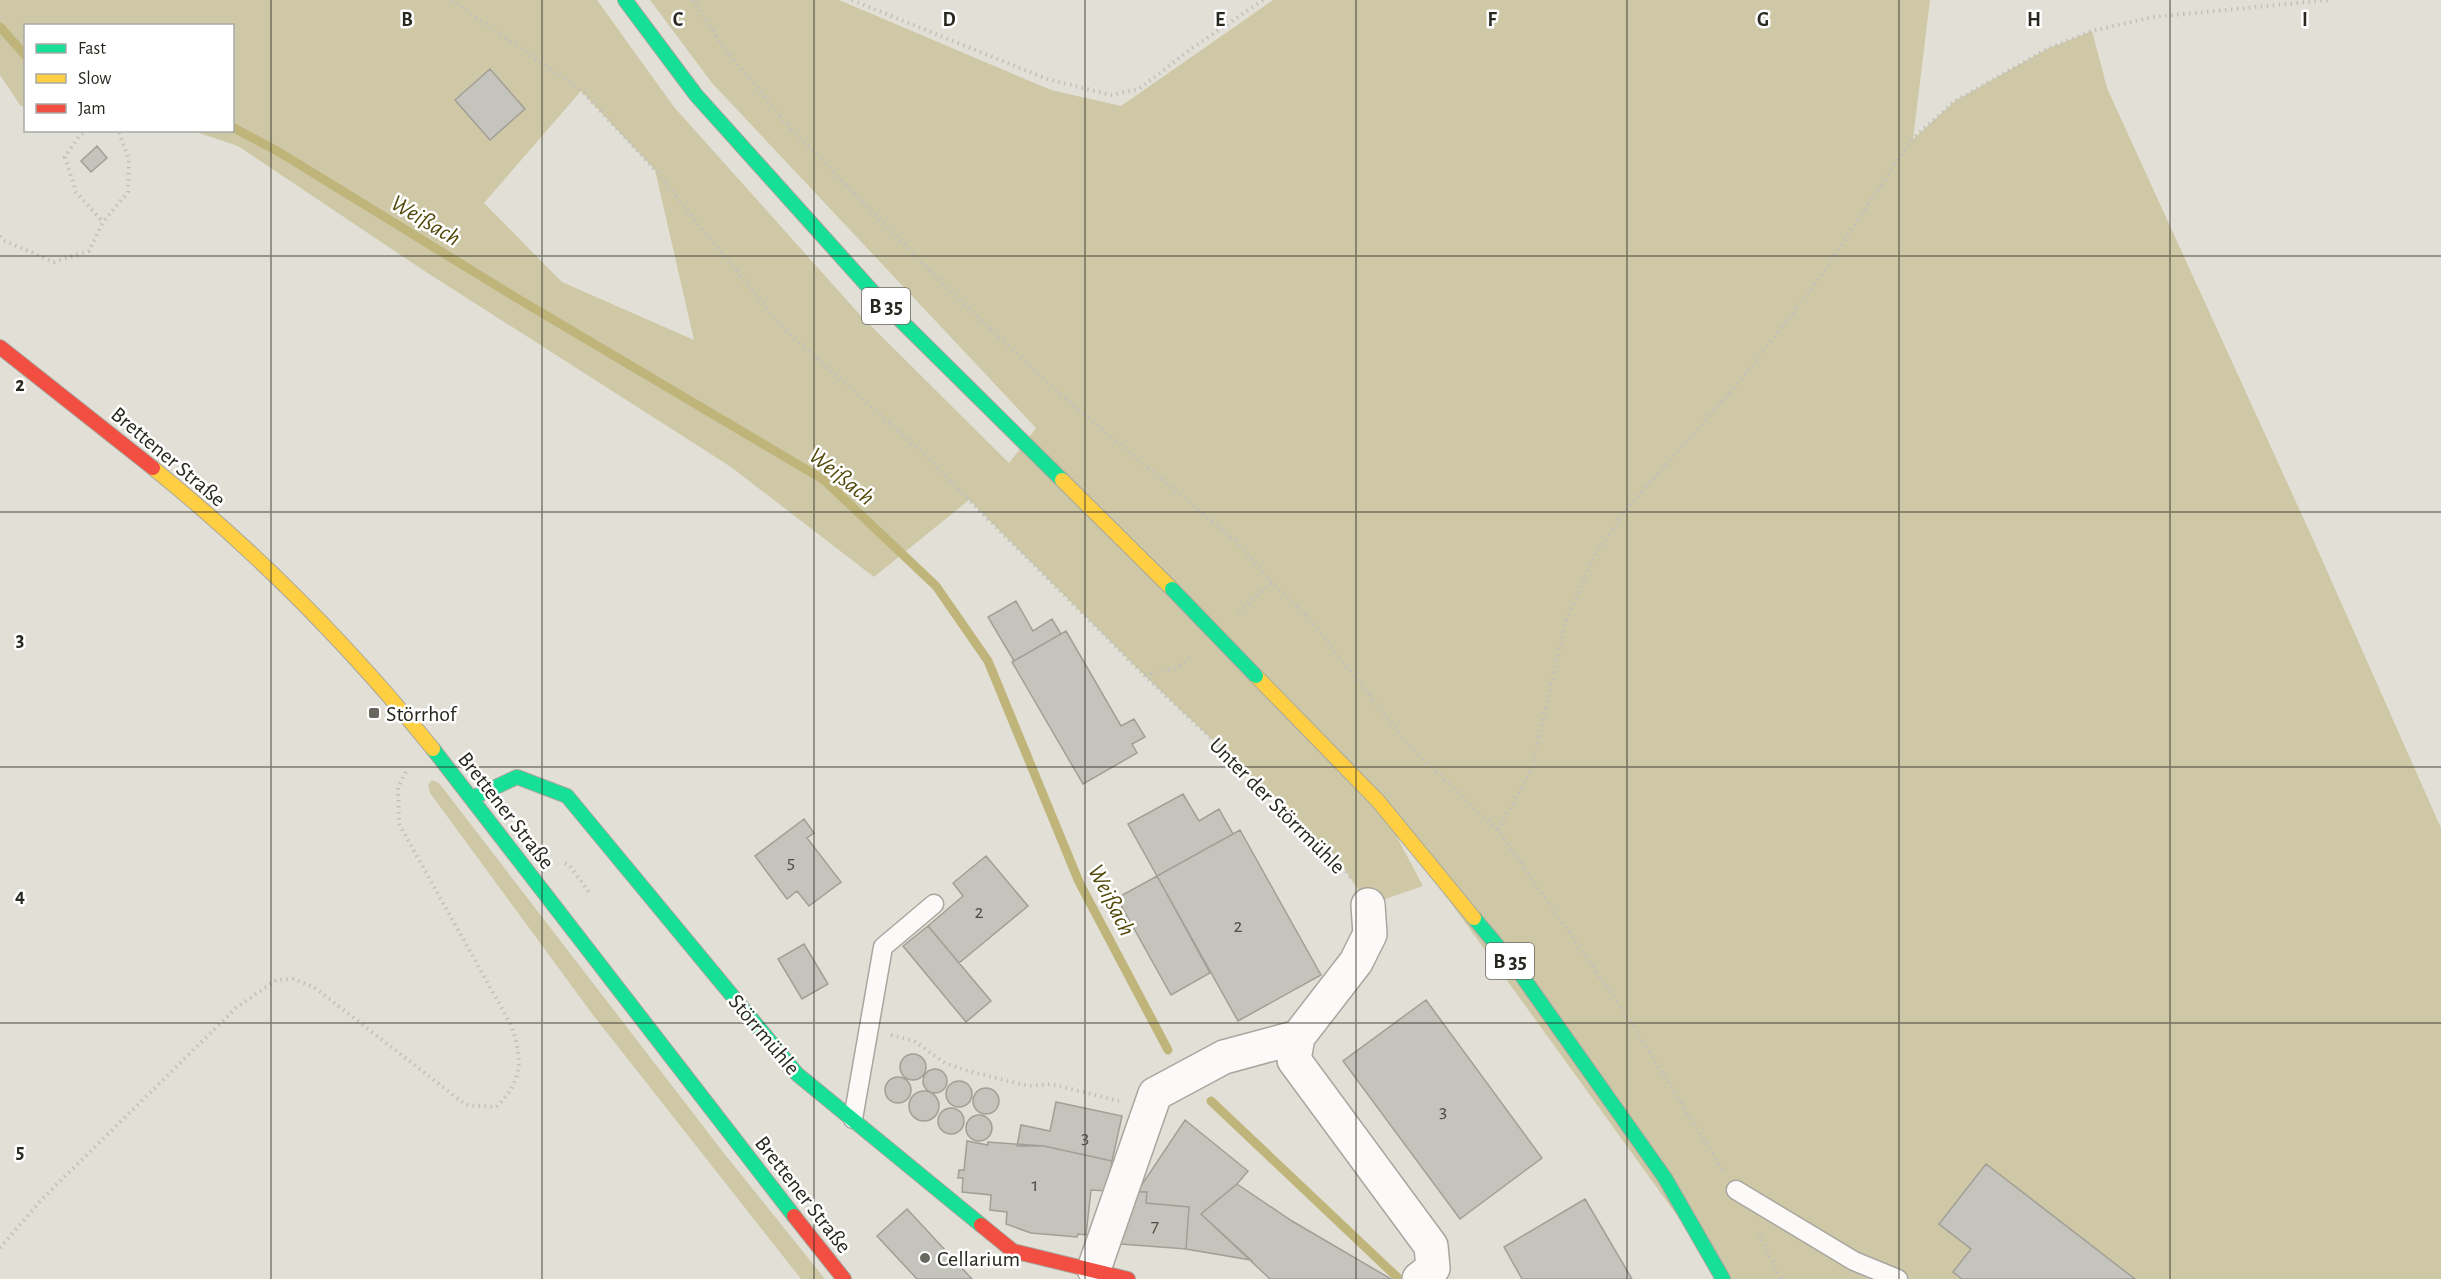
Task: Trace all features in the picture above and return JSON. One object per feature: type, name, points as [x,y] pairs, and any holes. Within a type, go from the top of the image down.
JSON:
[{"type":"street","name":"B 35","points":[[625,0],[696,95],[881,301],[1172,589],[1378,801],[1517,969],[1665,1178],[1723,1279]]},
{"type":"street","name":"Brettener Straße","points":[[0,347],[166,477],[264,565],[339,640],[472,798],[778,1197],[844,1279]]},
{"type":"street","name":"Störrmühle","points":[[472,798],[489,788],[517,777],[567,795],[798,1074],[1013,1251],[1128,1279]]},
{"type":"street","points":[[1368,905],[1370,934],[1356,962],[1298,1037],[1294,1060],[1431,1246],[1433,1268],[1420,1278]]},
{"type":"street","points":[[1094,1269],[1155,1094],[1224,1057],[1298,1037]]},
{"type":"lane","points":[[853,1119],[884,946],[934,904]]},
{"type":"lane","points":[[1736,1190],[1854,1261],[1898,1279]]},
{"type":"path","name":"Unter der Störrmühle","points":[[451,0],[582,91],[655,170],[782,327],[918,449],[1144,675],[1338,859],[1368,905]]},
{"type":"path","points":[[693,0],[724,48],[789,127],[944,285],[1060,394],[1238,543],[1272,582],[1310,620],[1412,749],[1498,830],[1623,1010],[1736,1190],[1781,1279]]},
{"type":"path","points":[[852,0],[1047,79],[1111,95],[1139,89],[1191,49],[1263,0]]},
{"type":"path","points":[[1498,830],[1532,768],[1566,620],[1595,555],[1629,506],[1738,382],[1817,282],[1912,139],[1964,96],[2048,49],[2092,31],[2153,17],[2328,0]]},
{"type":"path","points":[[85,132],[80,135],[65,157],[76,192],[103,222]]},
{"type":"path","points":[[0,236],[5,241],[54,262],[89,251],[103,222],[128,192],[129,159],[119,134],[116,132]]},
{"type":"path","points":[[1237,613],[1272,582]]},
{"type":"path","points":[[1144,675],[1177,668],[1195,652]]},
{"type":"path","points":[[0,1248],[42,1199],[237,1007],[276,980],[293,979],[314,987],[466,1105],[496,1107],[506,1098],[518,1077],[520,1048],[510,1023],[399,825],[398,787],[404,772],[431,747]]},
{"type":"path","points":[[870,1032],[914,1041],[945,1063],[1001,1081],[1029,1086],[1050,1083],[1150,1108]]},
{"type":"shaded area","points":[[0,0],[597,0],[674,107],[861,316],[1009,463],[1036,428],[712,83],[650,0],[839,0],[1051,90],[1121,106],[1273,0],[1930,0],[1913,139],[1955,101],[2047,49],[2092,31],[2107,88],[2312,537],[2441,828],[2441,1279],[1723,1279],[1380,805],[1423,886],[1368,905],[1338,859],[1144,675],[969,500],[874,577],[731,467],[423,270],[238,146],[196,132],[234,132],[234,24],[24,24],[24,107],[0,75]],"holes":[[[581,91],[655,170],[694,340],[562,282],[484,203]]]},
{"type":"shaded area","points":[[432,780],[439,783],[723,1152],[825,1279],[801,1279],[593,1015],[430,793],[428,785]]},
{"type":"building","points":[[490,69],[525,109],[490,140],[455,100]]},
{"type":"building","points":[[97,146],[107,158],[91,172],[81,161]]},
{"type":"building","points":[[1016,601],[1033,631],[1052,619],[1061,634],[1014,661],[988,617]]},
{"type":"building","points":[[1066,631],[1121,726],[1134,719],[1145,737],[1132,744],[1137,753],[1083,784],[1012,662]]},
{"type":"building","points":[[1183,794],[1199,821],[1219,809],[1233,834],[1157,876],[1128,824]]},
{"type":"building","points":[[804,819],[814,833],[807,838],[841,882],[809,906],[797,891],[787,899],[755,856]]},
{"type":"building","points":[[1240,830],[1321,975],[1238,1021],[1157,876]]},
{"type":"building","points":[[986,856],[1028,906],[959,963],[928,926],[963,896],[953,883]]},
{"type":"building","points":[[1157,876],[1210,973],[1171,995],[1117,898]]},
{"type":"building","points":[[928,926],[991,1001],[966,1022],[903,946]]},
{"type":"building","points":[[804,944],[828,984],[802,999],[778,959]]},
{"type":"building","points":[[1426,1000],[1542,1158],[1460,1219],[1343,1061]]},
{"type":"building","points":[[913,1054],[922,1058],[926,1067],[922,1076],[913,1080],[904,1076],[900,1067],[904,1058]]},
{"type":"building","points":[[935,1069],[943,1073],[947,1081],[943,1089],[935,1093],[927,1089],[923,1081],[927,1073]]},
{"type":"building","points":[[898,1077],[907,1081],[911,1090],[907,1099],[898,1103],[889,1099],[885,1090],[889,1081]]},
{"type":"building","points":[[959,1081],[968,1085],[972,1094],[968,1103],[959,1107],[950,1103],[946,1094],[950,1085]]},
{"type":"building","points":[[986,1088],[995,1092],[999,1101],[995,1110],[986,1114],[977,1110],[973,1101],[977,1092]]},
{"type":"building","points":[[924,1091],[930,1092],[938,1100],[938,1112],[930,1120],[924,1121],[918,1120],[910,1112],[909,1106],[910,1100],[918,1092]]},
{"type":"building","points":[[1056,1102],[1122,1116],[1112,1161],[1044,1146],[1017,1146],[1021,1125],[1050,1131]]},
{"type":"building","points":[[951,1108],[960,1112],[964,1121],[960,1130],[951,1134],[942,1130],[938,1121],[942,1112]]},
{"type":"building","points":[[979,1115],[988,1119],[992,1128],[988,1137],[979,1141],[970,1137],[966,1128],[970,1119]]},
{"type":"building","points":[[1185,1120],[1248,1171],[1237,1184],[1201,1214],[1251,1260],[1186,1249],[1189,1207],[1146,1203],[1147,1192],[1137,1192]]},
{"type":"building","points":[[967,1141],[988,1145],[988,1142],[1044,1146],[1112,1161],[1107,1191],[1091,1190],[1086,1235],[1078,1234],[1077,1237],[1031,1233],[1006,1224],[1007,1212],[990,1210],[991,1195],[962,1192],[963,1178],[958,1178],[959,1170],[964,1170]]},
{"type":"building","points":[[1986,1164],[2135,1279],[1962,1279],[1953,1272],[1971,1249],[1939,1224]]},
{"type":"building","points":[[1237,1184],[1292,1221],[1391,1279],[1270,1279],[1201,1214]]},
{"type":"building","points":[[1125,1191],[1147,1192],[1146,1203],[1189,1207],[1186,1249],[1121,1244]]},
{"type":"building","points":[[1585,1199],[1632,1279],[1522,1279],[1504,1247]]},
{"type":"building","name":"Cellarium","points":[[907,1209],[972,1279],[917,1279],[877,1236]]},
{"type":"waterway","name":"Weißach","points":[[0,27],[24,54]]},
{"type":"waterway","name":"Weißach","points":[[234,128],[279,152],[510,294],[824,480],[936,586],[988,661],[1079,882],[1168,1050]]},
{"type":"waterway","name":"Weißach","points":[[1211,1101],[1399,1279]]},
{"type":"traffic: fast","points":[[625,0],[696,95],[881,301],[1062,480]]},
{"type":"traffic: fast","points":[[1172,589],[1256,676]]},
{"type":"traffic: fast","points":[[433,749],[794,1216]]},
{"type":"traffic: fast","points":[[472,798],[517,777],[567,796],[797,1074],[981,1225]]},
{"type":"traffic: fast","points":[[1474,918],[1517,969],[1665,1178],[1723,1279]]},
{"type":"traffic: slow","points":[[153,468],[229,533],[300,601],[368,673],[433,749]]},
{"type":"traffic: slow","points":[[1062,480],[1172,589]]},
{"type":"traffic: slow","points":[[1256,676],[1378,801],[1474,918]]},
{"type":"traffic: jam","points":[[0,347],[153,468]]},
{"type":"traffic: jam","points":[[794,1216],[844,1279]]},
{"type":"traffic: jam","points":[[981,1225],[1013,1251],[1128,1279]]},
{"type":"place","name":"Störrhof","points":[[374,713]]},
{"type":"place","name":"Cellarium","points":[[925,1258]]}]
